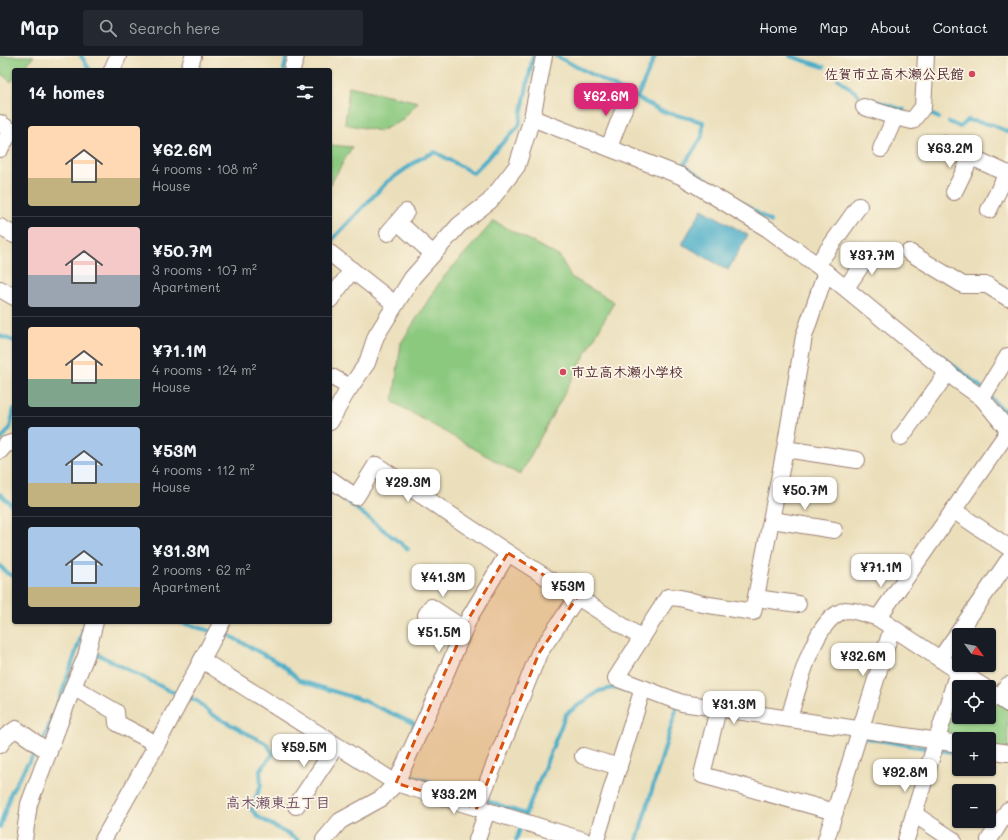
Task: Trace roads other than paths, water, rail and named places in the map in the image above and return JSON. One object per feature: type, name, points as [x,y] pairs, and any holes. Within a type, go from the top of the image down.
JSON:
[{"type":"street","points":[[113,68],[118,56]]},
{"type":"street","points":[[190,68],[193,56]]},
{"type":"street","points":[[293,68],[296,56]]},
{"type":"street","points":[[332,418],[350,387],[367,363],[376,336],[412,278],[459,225],[490,201],[517,166],[532,118],[544,56]]},
{"type":"street","points":[[864,106],[895,117],[912,121],[923,107],[926,56]]},
{"type":"street","points":[[609,147],[628,98]]},
{"type":"street","points":[[880,149],[895,117]]},
{"type":"street","points":[[532,118],[681,176],[768,229],[850,284],[948,372],[985,394],[1008,431],[878,618]]},
{"type":"street","points":[[0,123],[11,131],[0,149]]},
{"type":"street","points":[[944,144],[1008,174],[989,210]]},
{"type":"street","points":[[954,192],[971,157]]},
{"type":"street","points":[[860,206],[822,264],[804,336],[772,520],[753,612],[668,597],[616,678],[641,693],[682,703],[717,714],[789,718],[860,735],[934,746],[952,745]]},
{"type":"street","points":[[397,222],[433,254]]},
{"type":"street","points":[[0,227],[12,234]]},
{"type":"street","points":[[909,252],[963,285],[986,285],[1008,298]]},
{"type":"street","points":[[332,255],[395,304]]},
{"type":"street","points":[[850,284],[867,257]]},
{"type":"street","points":[[332,297],[352,270]]},
{"type":"street","points":[[0,289],[12,296]]},
{"type":"street","points":[[985,394],[1008,356]]},
{"type":"street","points":[[901,437],[948,372]]},
{"type":"street","points":[[332,377],[350,387]]},
{"type":"street","points":[[0,451],[5,445],[12,443]]},
{"type":"street","points":[[785,449],[857,460]]},
{"type":"street","points":[[332,480],[356,497],[376,465],[508,554],[578,596],[642,638]]},
{"type":"street","points":[[953,510],[1008,547]]},
{"type":"street","points":[[772,520],[834,530]]},
{"type":"street","points":[[324,840],[340,821],[382,798],[399,776],[440,687],[469,618],[508,554]]},
{"type":"street","points":[[940,659],[1008,561]]},
{"type":"street","points":[[477,840],[482,804],[539,653],[578,596]]},
{"type":"street","points":[[756,598],[798,604]]},
{"type":"street","points":[[426,615],[431,607],[464,629]]},
{"type":"street","points":[[789,718],[810,653],[820,632],[832,618],[844,610],[858,612],[878,618],[952,667]]},
{"type":"street","points":[[24,840],[29,804],[44,748],[73,687],[87,652],[94,624]]},
{"type":"street","points":[[826,840],[860,735],[892,628]]},
{"type":"street","points":[[103,840],[157,744],[218,629]]},
{"type":"street","points":[[202,660],[336,746],[399,776],[482,804],[524,822],[583,840]]},
{"type":"street","points":[[906,840],[958,672]]},
{"type":"street","points":[[960,672],[973,680]]},
{"type":"street","points":[[73,687],[116,712],[117,723],[157,744]]},
{"type":"street","points":[[596,840],[641,693]]},
{"type":"street","points":[[717,714],[702,775],[835,812]]},
{"type":"street","points":[[0,745],[6,736],[16,730],[44,748]]},
{"type":"street","points":[[296,806],[336,746]]},
{"type":"street","points":[[996,751],[1008,753]]},
{"type":"street","points":[[583,756],[619,767]]},
{"type":"street","points":[[989,840],[1008,810]]},
{"type":"street","points":[[914,814],[953,840]]},
{"type":"water","points":[[702,209],[748,235],[728,270],[682,244]]},
{"type":"waterway","points":[[81,56],[89,68]]},
{"type":"waterway","points":[[284,68],[287,56]]},
{"type":"waterway","points":[[332,240],[387,182],[421,158],[435,152],[473,173],[519,126],[533,56]]},
{"type":"waterway","points":[[556,56],[661,111],[703,122],[702,137],[684,165],[771,222]]},
{"type":"waterway","points":[[637,98],[655,56]]},
{"type":"waterway","points":[[790,56],[824,67]]},
{"type":"waterway","points":[[838,79],[859,95]]},
{"type":"waterway","points":[[875,101],[904,110]]},
{"type":"waterway","points":[[927,112],[939,118]]},
{"type":"waterway","points":[[949,122],[960,127],[967,120],[993,125],[1008,132]]},
{"type":"waterway","points":[[906,328],[982,388]]},
{"type":"waterway","points":[[0,336],[12,340]]},
{"type":"waterway","points":[[988,394],[1002,410],[1008,409]]},
{"type":"waterway","points":[[0,441],[10,428],[12,418]]},
{"type":"waterway","points":[[332,490],[408,549]]},
{"type":"waterway","points":[[0,494],[12,505]]},
{"type":"waterway","points":[[0,566],[8,574],[12,575]]},
{"type":"waterway","points":[[42,744],[63,690],[85,624]]},
{"type":"waterway","points":[[186,624],[214,632]]},
{"type":"waterway","points":[[220,634],[228,635],[281,664],[300,681],[362,700],[415,724],[413,728]]},
{"type":"waterway","points":[[90,653],[99,655],[180,695]]},
{"type":"waterway","points":[[524,818],[566,714],[599,691],[617,687],[627,691]]},
{"type":"waterway","points":[[187,697],[197,701],[211,714],[267,744],[273,754],[260,770],[261,785],[251,809],[258,817],[298,840]]},
{"type":"waterway","points":[[637,840],[677,707]]},
{"type":"waterway","points":[[861,737],[931,749]]},
{"type":"waterway","points":[[0,827],[11,792],[38,749]]},
{"type":"waterway","points":[[938,750],[952,752]]},
{"type":"waterway","points":[[404,773],[477,798]]},
{"type":"waterway","points":[[484,800],[525,814]]},
{"type":"waterway","points":[[516,840],[522,824]]},
{"type":"place","name":"佐賀市立高木瀬公民館","points":[[972,74]]},
{"type":"place","name":"市立高木瀬小学校","points":[[563,372]]},
{"type":"district","name":"高木瀬東五丁目","points":[[278,803]]}]
